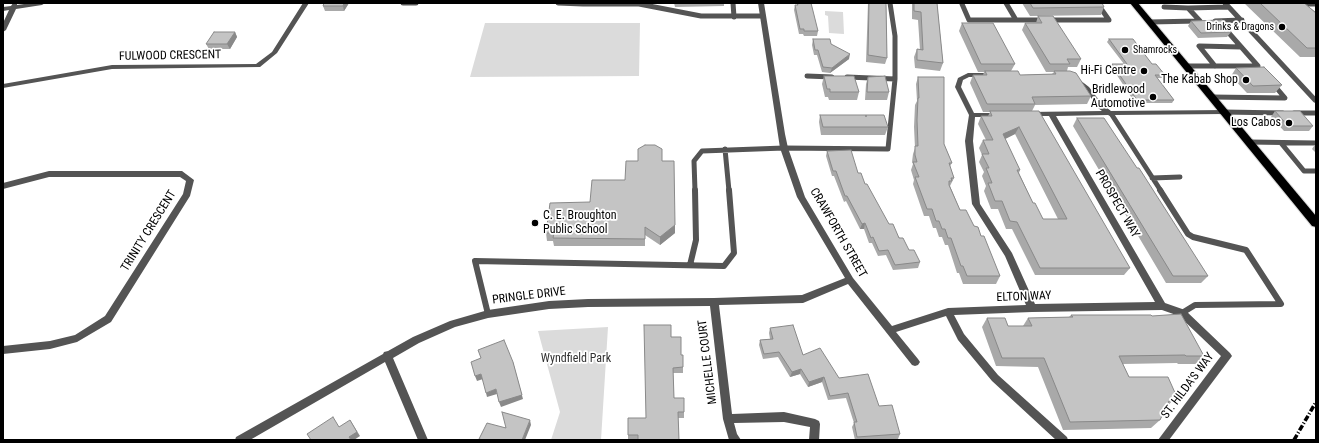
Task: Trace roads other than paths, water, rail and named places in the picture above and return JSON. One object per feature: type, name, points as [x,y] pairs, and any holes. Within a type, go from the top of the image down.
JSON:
[{"type":"main road","points":[[1134,3],[1316,223]]},
{"type":"street","points":[[3,9],[14,5],[42,3]]},
{"type":"street","name":"FULWOOD CRESCENT","points":[[3,86],[112,67],[258,66],[274,53],[306,3]]},
{"type":"street","name":"CRAWFORTH STREET","points":[[761,3],[784,148],[801,197],[850,280],[915,362]]},
{"type":"street","points":[[3,30],[14,5]]},
{"type":"street","points":[[999,75],[968,75],[960,79],[958,87],[972,115],[969,141],[976,204],[1009,254],[1032,308]]},
{"type":"street","points":[[1068,75],[1079,80],[1100,106],[1112,115]]},
{"type":"street","points":[[1020,114],[1112,115],[1224,112]]},
{"type":"street","points":[[972,115],[1004,114]]},
{"type":"street","name":"PROSPECT WAY","points":[[1051,114],[1162,306]]},
{"type":"street","name":"TRINITY CRESCENT","points":[[3,186],[49,174],[182,174],[190,180],[186,194],[108,319],[77,338],[50,345],[3,350]]},
{"type":"street","name":"PRINGLE DRIVE","points":[[240,440],[387,355],[416,340],[453,324],[488,314],[549,305],[588,303],[714,302],[803,299],[850,280]]},
{"type":"street","name":"MICHELLE COURT","points":[[714,302],[728,419],[733,437],[736,440]]},
{"type":"street","name":"ELTON WAY","points":[[890,330],[948,312],[1032,308],[1162,306]]},
{"type":"street","name":"ST. HILDA'S WAY","points":[[1162,306],[1182,313],[1227,356],[1163,440]]},
{"type":"street","points":[[948,312],[961,337],[995,378],[1063,440]]},
{"type":"street","points":[[387,355],[423,440]]},
{"type":"street","name":"MICHELLE COURT","points":[[728,419],[784,417],[815,424],[814,440]]},
{"type":"lane","points":[[403,3],[416,3]]},
{"type":"lane","points":[[558,3],[639,4],[701,16],[763,16]]},
{"type":"lane","points":[[667,10],[668,3]]},
{"type":"lane","points":[[733,3],[734,17]]},
{"type":"lane","points":[[690,265],[696,240],[694,161],[702,151],[784,148],[888,149],[895,79],[895,36],[890,3]]},
{"type":"lane","points":[[1006,3],[1016,20]]},
{"type":"lane","points":[[962,4],[969,20],[1109,20],[1097,3]]},
{"type":"lane","points":[[1224,3],[1242,20],[1315,100]]},
{"type":"lane","points":[[1316,4],[1308,4],[1305,7],[1316,16]]},
{"type":"lane","points":[[1164,8],[1228,7]]},
{"type":"lane","points":[[1188,8],[1200,21]]},
{"type":"lane","points":[[1150,22],[1242,20]]},
{"type":"lane","points":[[1228,32],[1262,71]]},
{"type":"lane","points":[[1215,66],[1198,46],[1241,47]]},
{"type":"lane","points":[[1186,66],[1258,66]]},
{"type":"lane","points":[[807,76],[895,79]]},
{"type":"lane","points":[[1212,97],[1285,98],[1271,82]]},
{"type":"lane","points":[[1224,112],[1316,113]]},
{"type":"lane","points":[[1112,115],[1188,234],[1193,237],[1246,250],[1281,304],[1195,305],[1182,313]]},
{"type":"lane","points":[[1249,142],[1316,143]]},
{"type":"lane","points":[[1281,142],[1304,171],[1316,171]]},
{"type":"lane","points":[[488,314],[475,261],[724,266],[734,253],[725,149]]},
{"type":"lane","points":[[1152,178],[1180,177]]},
{"type":"railway","points":[[1294,440],[1316,402]]},
{"type":"place","name":"Drinks & Dragons","points":[[1282,27]]},
{"type":"place","name":"Shamrocks","points":[[1125,50]]},
{"type":"place","name":"Hi-Fi Centre","points":[[1144,71]]},
{"type":"place","name":"The Kabab Shop","points":[[1246,80]]},
{"type":"place","name":"Bridlewood Automotive","points":[[1153,97]]},
{"type":"place","name":"Los Cabos","points":[[1289,123]]},
{"type":"place","name":"C. E. Broughton Public School","points":[[535,223]]},
{"type":"park label","name":"Wyndfield Park","points":[[576,359]]}]
